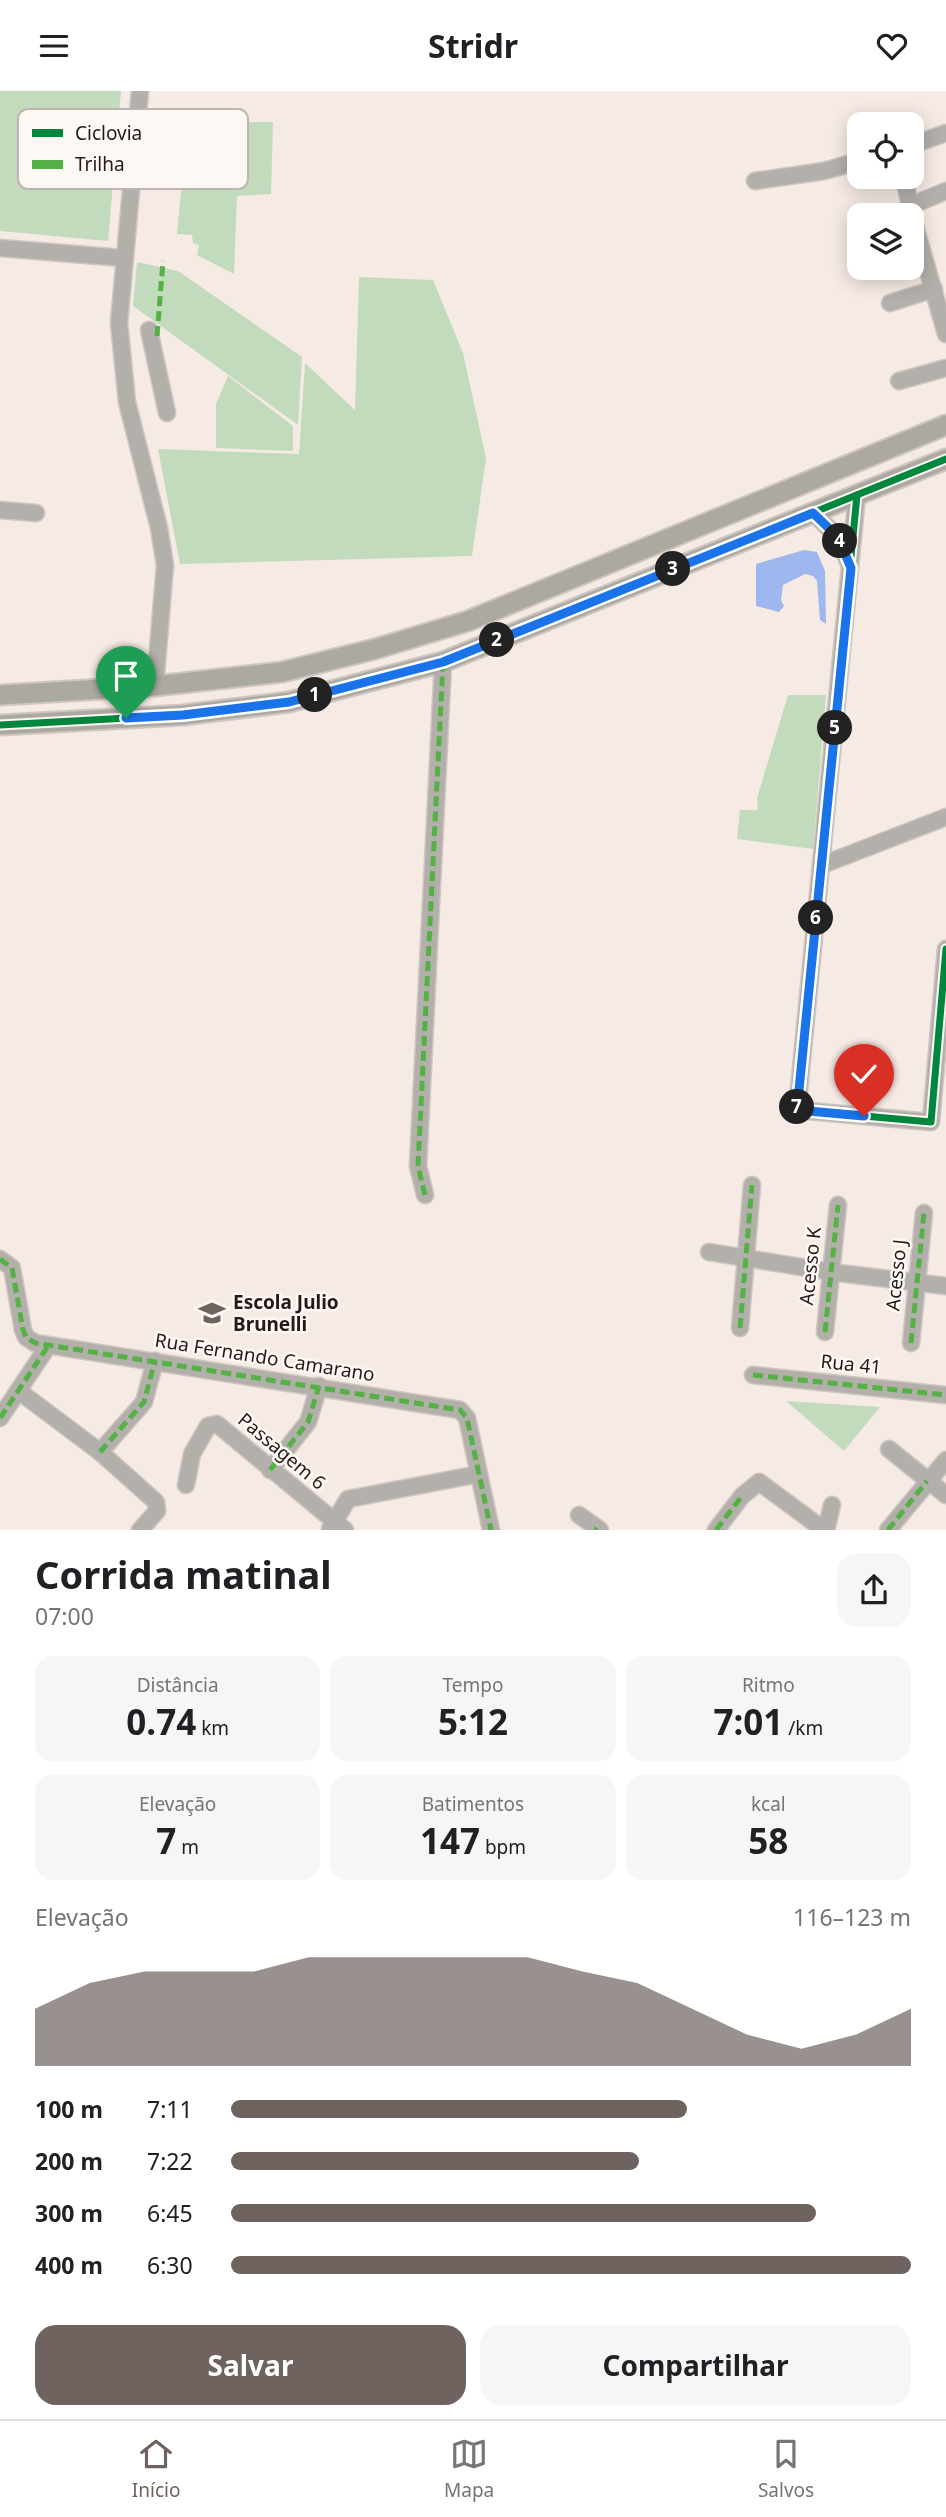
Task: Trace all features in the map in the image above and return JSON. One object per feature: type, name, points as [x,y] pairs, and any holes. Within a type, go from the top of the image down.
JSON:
[{"type":"main road","points":[[0,695],[155,685],[282,672],[375,649],[468,621],[946,425]]},
{"type":"main road","points":[[0,725],[183,715],[289,702],[443,662],[946,459]]},
{"type":"street","points":[[138,109],[140,91]]},
{"type":"street","points":[[924,141],[946,133]]},
{"type":"street","points":[[755,181],[824,170],[847,163]]},
{"type":"street","points":[[130,189],[120,323],[127,403],[156,515],[165,565],[155,685]]},
{"type":"street","points":[[924,204],[946,191]]},
{"type":"street","points":[[0,248],[123,258]]},
{"type":"street","points":[[924,249],[937,282],[946,334]]},
{"type":"street","points":[[890,303],[937,282]]},
{"type":"street","points":[[149,330],[167,413]]},
{"type":"street","points":[[899,381],[946,368]]},
{"type":"street","points":[[857,495],[797,1110],[931,1122],[946,949]]},
{"type":"street","points":[[0,510],[36,513]]},
{"type":"street","points":[[813,513],[838,537],[851,568]]},
{"type":"street","points":[[425,1195],[418,1166],[443,662]]},
{"type":"street","points":[[821,865],[946,817]]},
{"type":"street","points":[[740,1328],[752,1185]]},
{"type":"street","name":"Acesso K","points":[[825,1332],[838,1205]]},
{"type":"street","name":"Acesso J","points":[[911,1343],[924,1213]]},
{"type":"street","points":[[709,1252],[831,1272],[946,1286]]},
{"type":"street","points":[[0,1259],[12,1268],[26,1337],[48,1346],[20,1392],[2,1411]]},
{"type":"street","name":"Rua Fernando Camarano","points":[[48,1346],[460,1410],[467,1417],[491,1530]]},
{"type":"street","points":[[100,1452],[144,1402],[155,1361]]},
{"type":"street","name":"Rua 41","points":[[752,1375],[946,1395]]},
{"type":"street","points":[[270,1470],[308,1422],[319,1386]]},
{"type":"street","points":[[20,1392],[100,1452],[156,1502],[157,1511],[140,1530]]},
{"type":"street","name":"Passagem 6","points":[[186,1485],[192,1454],[212,1423],[217,1424],[337,1527]]},
{"type":"street","points":[[888,1449],[946,1495]]},
{"type":"street","points":[[888,1530],[946,1459]]},
{"type":"street","points":[[337,1527],[345,1502],[351,1498],[479,1474]]},
{"type":"street","points":[[716,1530],[755,1482],[762,1483],[825,1530],[832,1505]]},
{"type":"street","points":[[579,1515],[597,1529]]},
{"type":"green space","points":[[0,91],[121,91],[119,109],[18,109],[18,189],[113,189],[108,241],[0,231]]},
{"type":"green space","points":[[248,122],[273,122],[271,194],[237,196],[234,274],[197,255],[199,245],[193,243],[192,235],[177,234],[181,189],[248,189]]},
{"type":"green space","points":[[137,262],[178,271],[302,357],[298,425],[133,306]]},
{"type":"green space","points":[[359,277],[433,280],[463,353],[486,458],[472,556],[180,564],[158,449],[299,454],[305,363],[355,410]]},
{"type":"green space","points":[[228,376],[293,426],[293,451],[216,448],[216,404]]},
{"type":"green space","points":[[788,695],[826,695],[813,849],[737,839],[740,810],[758,810],[757,798]]},
{"type":"green space","points":[[786,1401],[880,1407],[844,1451]]},
{"type":"water","points":[[804,550],[817,552],[825,571],[826,624],[820,620],[817,581],[813,576],[805,574],[783,585],[781,600],[784,606],[779,612],[756,606],[756,564]]},
{"type":"marked path","points":[[157,336],[163,261]]},
{"type":"marked path","points":[[425,1195],[418,1166],[443,662]]},
{"type":"marked path","points":[[740,1328],[752,1185]]},
{"type":"marked path","points":[[825,1332],[838,1205]]},
{"type":"marked path","points":[[911,1343],[924,1213]]},
{"type":"marked path","points":[[0,1259],[12,1268],[23,1330],[26,1337],[35,1343],[460,1410],[467,1418],[491,1530]]},
{"type":"marked path","points":[[0,1418],[48,1346]]},
{"type":"marked path","points":[[100,1452],[144,1402],[155,1361]]},
{"type":"marked path","points":[[753,1375],[946,1395]]},
{"type":"marked path","points":[[270,1470],[308,1422],[319,1386]]},
{"type":"marked path","points":[[888,1530],[927,1481]]},
{"type":"marked path","points":[[716,1530],[742,1496]]},
{"type":"cycle path","points":[[0,725],[183,715],[289,702],[443,662],[946,459]]},
{"type":"cycle path","points":[[857,495],[797,1110],[931,1122],[946,949]]},
{"type":"place","name":"Escola Julio Brunelli","points":[[212,1313]]},
{"type":"route","points":[[126,718],[183,715],[289,702],[443,662],[813,513],[838,537],[851,568],[797,1110],[864,1116]]}]
